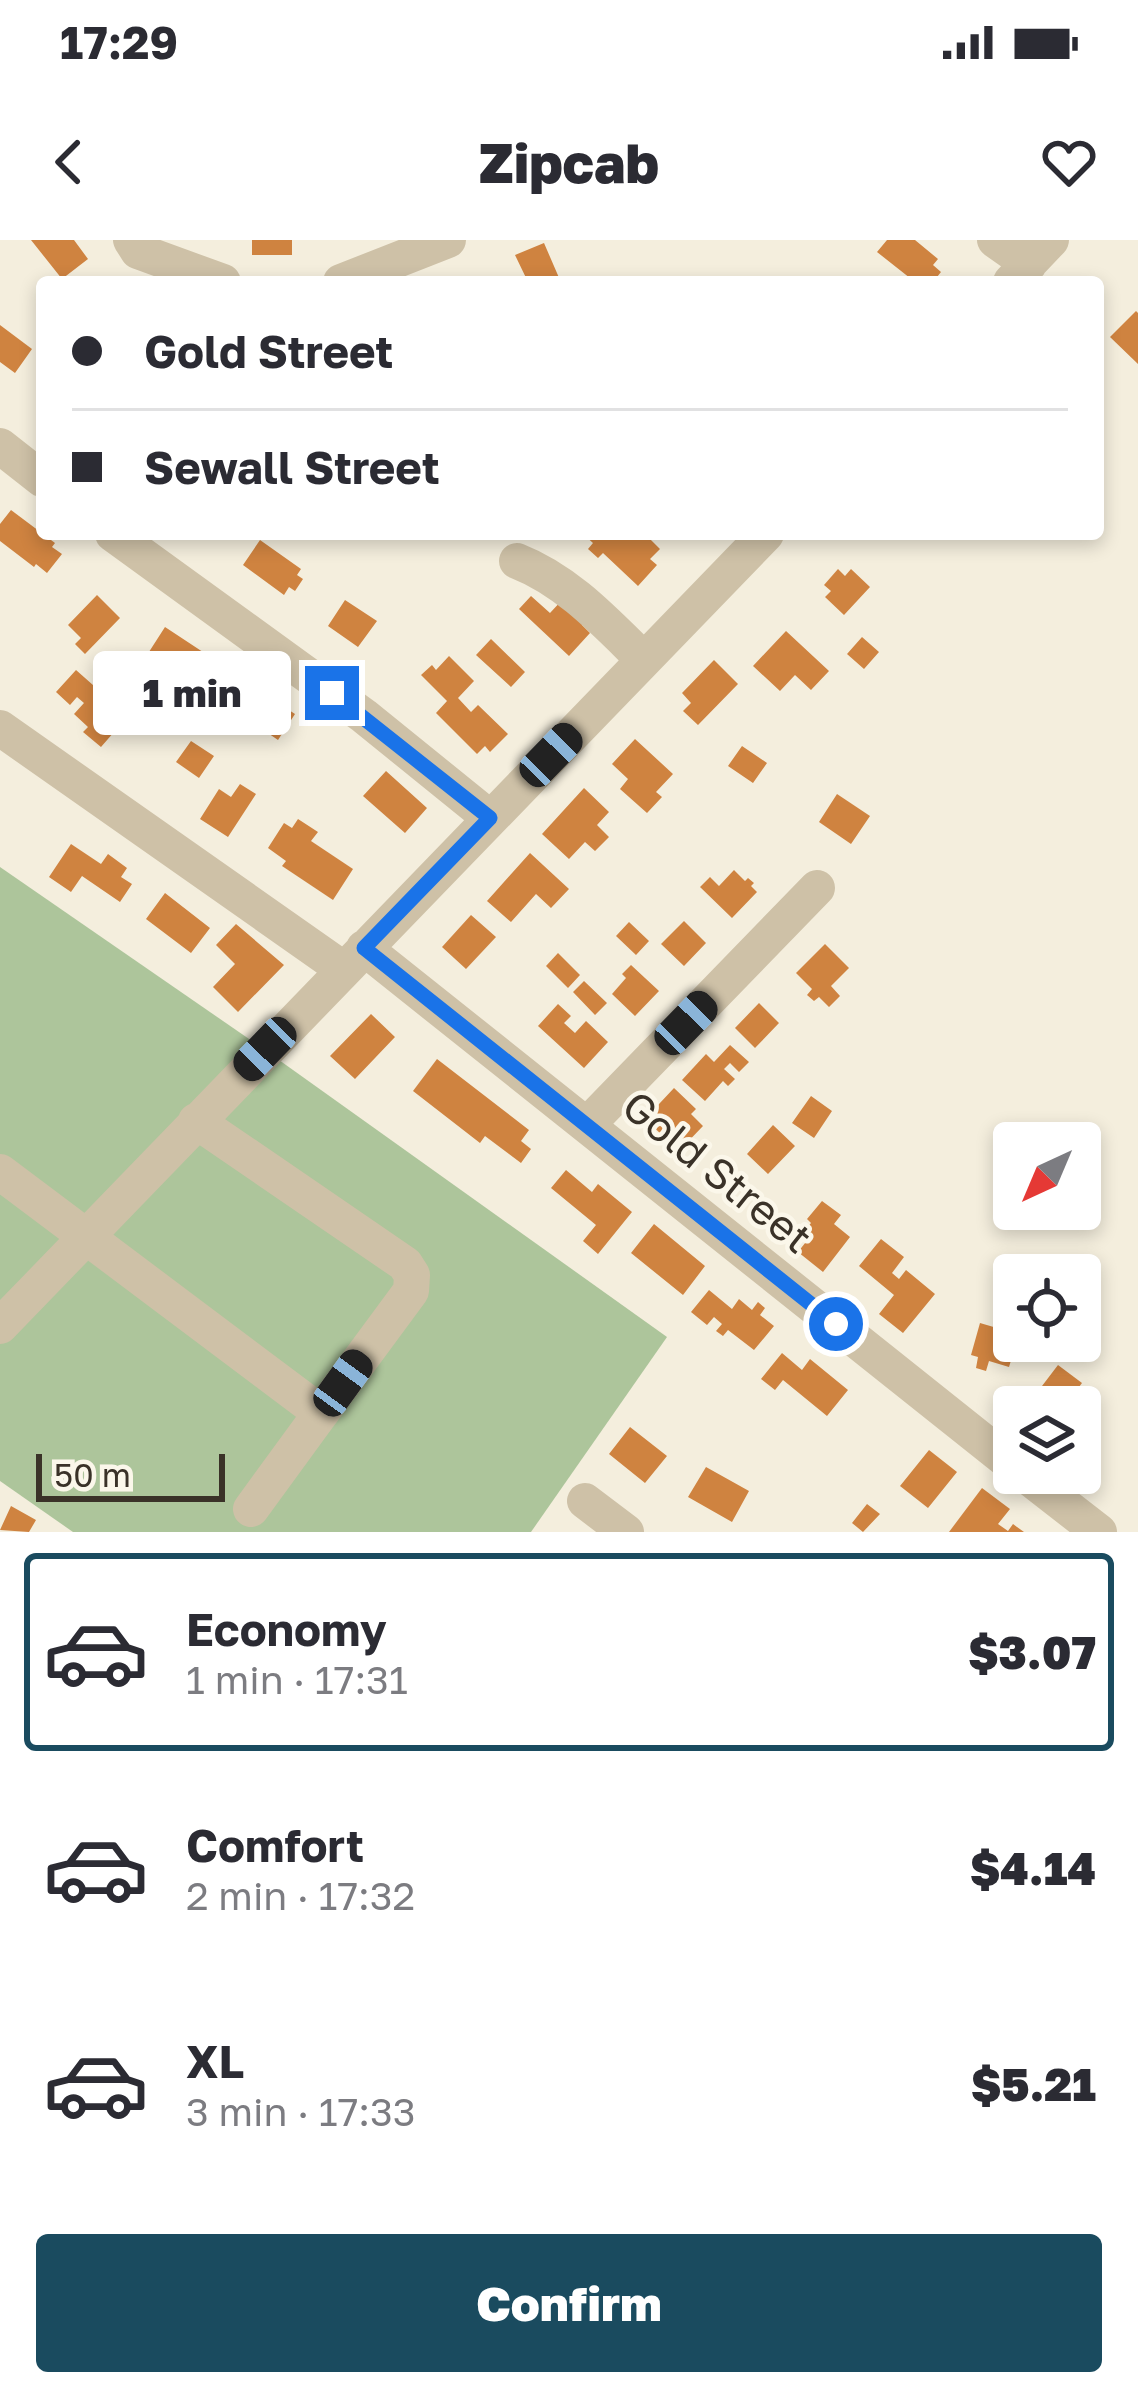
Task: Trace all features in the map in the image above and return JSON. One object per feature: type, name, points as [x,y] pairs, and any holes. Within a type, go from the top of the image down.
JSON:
[{"type":"street","points":[[131,240],[138,251],[207,276]]},
{"type":"street","points":[[356,276],[448,240]]},
{"type":"street","points":[[995,240],[1031,262]]},
{"type":"street","points":[[0,446],[36,474]]},
{"type":"street","points":[[121,540],[364,716],[490,818]]},
{"type":"street","points":[[0,1326],[760,540]]},
{"type":"street","points":[[518,560],[581,600],[644,659]]},
{"type":"street","name":"Gold Street","points":[[0,728],[353,958],[588,1124],[993,1449]]},
{"type":"street","points":[[588,1124],[817,888]]},
{"type":"street","points":[[196,1120],[405,1264],[412,1275],[411,1291],[251,1509]]},
{"type":"street","points":[[0,1172],[320,1413]]},
{"type":"street","points":[[1050,1494],[1099,1532]]},
{"type":"street","points":[[585,1501],[626,1532]]},
{"type":"green space","points":[[0,867],[667,1337],[531,1532],[73,1532],[0,1481]]},
{"type":"building","points":[[31,240],[74,240],[88,259],[60,276]]},
{"type":"building","points":[[252,240],[292,240],[292,255],[252,255]]},
{"type":"building","points":[[887,240],[915,240],[938,259],[933,265],[941,272],[907,276],[877,252]]},
{"type":"building","points":[[544,243],[558,276],[525,276],[515,255]]},
{"type":"building","points":[[1138,313],[1138,364],[1110,337]]},
{"type":"building","points":[[0,325],[32,349],[15,373],[0,362]]},
{"type":"building","points":[[11,510],[36,529],[36,540],[51,540],[62,554],[47,573],[34,567],[0,541],[0,524]]},
{"type":"building","points":[[260,540],[301,569],[297,575],[303,579],[295,591],[289,587],[284,595],[243,565]]},
{"type":"building","points":[[590,540],[651,540],[660,549],[650,559],[657,565],[638,586],[603,553],[598,558],[588,549],[593,543]]},
{"type":"building","points":[[838,569],[845,576],[851,569],[870,587],[844,615],[825,597],[831,591],[824,585]]},
{"type":"building","points":[[97,595],[120,618],[85,654],[75,644],[81,638],[68,625]]},
{"type":"building","points":[[531,596],[550,613],[563,599],[586,620],[582,625],[590,633],[569,656],[519,609]]},
{"type":"building","points":[[345,600],[377,621],[358,647],[328,626]]},
{"type":"building","points":[[165,627],[212,658],[194,687],[147,655]]},
{"type":"building","points":[[786,631],[829,671],[811,690],[795,675],[780,691],[753,666]]},
{"type":"building","points":[[862,637],[879,652],[864,669],[847,654]]},
{"type":"building","points":[[491,639],[525,672],[511,687],[476,655]]},
{"type":"building","points":[[449,656],[474,681],[458,698],[471,712],[478,705],[508,734],[490,752],[485,746],[477,754],[436,713],[447,701],[421,675],[432,665],[436,670]]},
{"type":"building","points":[[714,660],[738,684],[698,725],[683,711],[691,703],[682,693]]},
{"type":"building","points":[[76,670],[128,716],[101,747],[83,732],[88,727],[74,714],[84,703],[77,697],[70,705],[56,692]]},
{"type":"building","points":[[257,689],[295,714],[278,740],[240,714]]},
{"type":"building","points":[[635,739],[673,774],[656,792],[662,797],[647,813],[620,789],[628,779],[612,764]]},
{"type":"building","points":[[191,741],[214,756],[199,778],[176,762]]},
{"type":"building","points":[[742,746],[767,763],[753,783],[728,766]]},
{"type":"building","points":[[386,771],[427,808],[405,833],[363,796]]},
{"type":"building","points":[[240,784],[256,794],[228,837],[200,819],[219,789],[231,797]]},
{"type":"building","points":[[584,788],[609,812],[597,825],[609,837],[595,851],[585,842],[569,859],[542,834]]},
{"type":"building","points":[[837,794],[870,816],[851,844],[819,822]]},
{"type":"building","points":[[298,819],[318,832],[311,841],[353,869],[333,900],[282,866],[286,861],[268,848],[284,823],[292,828]]},
{"type":"building","points":[[71,844],[101,864],[108,854],[127,868],[121,877],[132,884],[120,902],[82,876],[71,892],[49,877]]},
{"type":"building","points":[[530,853],[569,889],[551,908],[536,894],[511,922],[487,901]]},
{"type":"building","points":[[734,870],[754,883],[751,886],[757,892],[732,918],[700,887],[710,877],[719,886]]},
{"type":"building","points":[[165,893],[210,928],[191,953],[146,919]]},
{"type":"building","points":[[471,915],[496,937],[466,969],[442,947]]},
{"type":"building","points":[[684,921],[706,943],[684,966],[661,944]]},
{"type":"building","points":[[629,922],[649,941],[636,955],[616,936]]},
{"type":"building","points":[[236,924],[284,965],[238,1012],[213,987],[235,964],[216,945]]},
{"type":"building","points":[[825,944],[849,968],[831,986],[840,996],[829,1007],[819,997],[814,1001],[807,995],[812,989],[796,973]]},
{"type":"building","points":[[558,953],[580,975],[568,988],[546,966]]},
{"type":"building","points":[[631,965],[659,991],[635,1016],[612,994]]},
{"type":"building","points":[[584,981],[607,1003],[595,1015],[573,992]]},
{"type":"building","points":[[759,1003],[779,1023],[755,1048],[735,1028]]},
{"type":"building","points":[[558,1004],[571,1016],[564,1023],[575,1033],[586,1021],[608,1042],[584,1068],[538,1026]]},
{"type":"building","points":[[371,1014],[395,1037],[355,1079],[330,1056]]},
{"type":"building","points":[[730,1045],[749,1062],[739,1072],[730,1063],[724,1069],[735,1079],[728,1086],[723,1081],[705,1101],[682,1080],[706,1054],[714,1062]]},
{"type":"building","points":[[437,1059],[529,1130],[521,1141],[531,1149],[521,1163],[485,1136],[480,1143],[413,1091]]},
{"type":"building","points":[[674,1088],[696,1109],[691,1114],[703,1126],[679,1151],[645,1119]]},
{"type":"building","points":[[811,1096],[832,1111],[814,1138],[792,1123]]},
{"type":"building","points":[[773,1125],[795,1146],[768,1174],[747,1154]]},
{"type":"building","points":[[566,1170],[592,1192],[598,1184],[632,1212],[598,1254],[583,1241],[596,1225],[551,1188]]},
{"type":"building","points":[[822,1201],[841,1215],[834,1224],[850,1237],[823,1272],[798,1252],[809,1238],[803,1233],[811,1223],[807,1219]]},
{"type":"building","points":[[654,1224],[705,1266],[683,1295],[631,1253]]},
{"type":"building","points":[[881,1239],[904,1257],[892,1273],[899,1279],[906,1270],[935,1294],[903,1333],[879,1314],[894,1295],[859,1266]]},
{"type":"building","points":[[709,1290],[732,1309],[739,1299],[752,1310],[758,1302],[765,1308],[760,1315],[774,1326],[754,1350],[728,1330],[723,1336],[716,1331],[722,1324],[714,1317],[707,1325],[691,1312]]},
{"type":"building","points":[[980,1323],[993,1327],[993,1362],[1011,1362],[1009,1367],[989,1361],[986,1371],[976,1368],[978,1357],[971,1355]]},
{"type":"building","points":[[782,1353],[802,1370],[810,1359],[848,1390],[827,1416],[783,1380],[775,1390],[761,1379]]},
{"type":"building","points":[[1058,1365],[1082,1383],[1080,1386],[1042,1386]]},
{"type":"building","points":[[630,1427],[667,1456],[645,1483],[609,1454]]},
{"type":"building","points":[[929,1450],[957,1472],[928,1508],[900,1486]]},
{"type":"building","points":[[706,1467],[749,1491],[732,1522],[688,1497]]},
{"type":"building","points":[[982,1488],[1010,1509],[998,1524],[1008,1531],[1013,1524],[1024,1532],[949,1532]]},
{"type":"building","points":[[867,1504],[880,1514],[863,1532],[852,1523]]},
{"type":"building","points":[[11,1506],[36,1520],[29,1532],[0,1530]]},
{"type":"route","points":[[332,693],[490,818],[364,948],[836,1324]]}]
